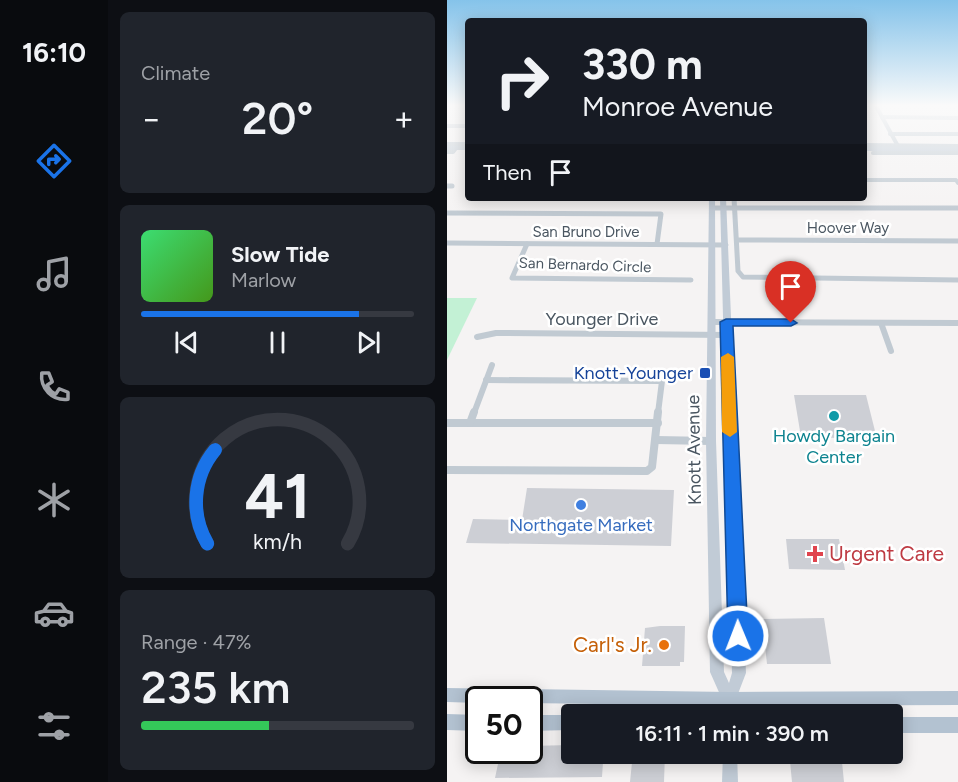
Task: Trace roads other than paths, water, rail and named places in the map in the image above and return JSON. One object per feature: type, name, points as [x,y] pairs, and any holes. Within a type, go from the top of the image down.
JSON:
[{"type":"main road","points":[[447,148],[465,146]]},
{"type":"main road","points":[[867,147],[958,149]]},
{"type":"main road","name":"Knott Avenue","points":[[712,201],[711,441],[717,672],[728,704]]},
{"type":"main road","name":"Knott Avenue","points":[[723,201],[739,673],[730,704]]},
{"type":"main road","points":[[711,441],[730,441]]},
{"type":"main road","points":[[447,695],[658,704]]},
{"type":"main road","points":[[805,704],[958,698]]},
{"type":"main road","points":[[447,722],[465,723]]},
{"type":"main road","points":[[543,723],[561,723]]},
{"type":"main road","points":[[903,725],[958,725]]},
{"type":"main road","points":[[730,764],[730,782]]},
{"type":"street","points":[[896,142],[898,147]]},
{"type":"street","points":[[447,148],[465,146]]},
{"type":"street","points":[[873,153],[958,149]]},
{"type":"street","points":[[867,180],[956,180],[958,183]]},
{"type":"street","points":[[734,201],[740,275],[749,278],[958,280]]},
{"type":"street","points":[[713,208],[958,208]]},
{"type":"street","points":[[447,213],[661,214],[657,244]]},
{"type":"street","name":"Hoover Way","points":[[738,240],[958,241]]},
{"type":"street","name":"San Bernardo Circle","points":[[527,243],[512,278],[691,280]]},
{"type":"street","name":"San Bruno Drive","points":[[448,244],[726,245]]},
{"type":"street","points":[[713,322],[958,324]]},
{"type":"street","points":[[881,323],[891,351]]},
{"type":"street","name":"Younger Drive","points":[[477,337],[496,333],[727,335]]},
{"type":"street","points":[[469,423],[492,365]]},
{"type":"street","points":[[447,470],[650,469],[656,440],[662,381],[486,380]]},
{"type":"street","points":[[447,423],[658,423]]},
{"type":"street","points":[[656,440],[711,441]]},
{"type":"place","name":"Knott-Younger","points":[[705,373]]},
{"type":"place","name":"Howdy Bargain Center","points":[[834,416]]},
{"type":"place","name":"Northgate Market","points":[[581,505]]},
{"type":"place","name":"Urgent Care","points":[[815,554]]},
{"type":"place","name":"Carl's Jr.","points":[[664,645]]}]
